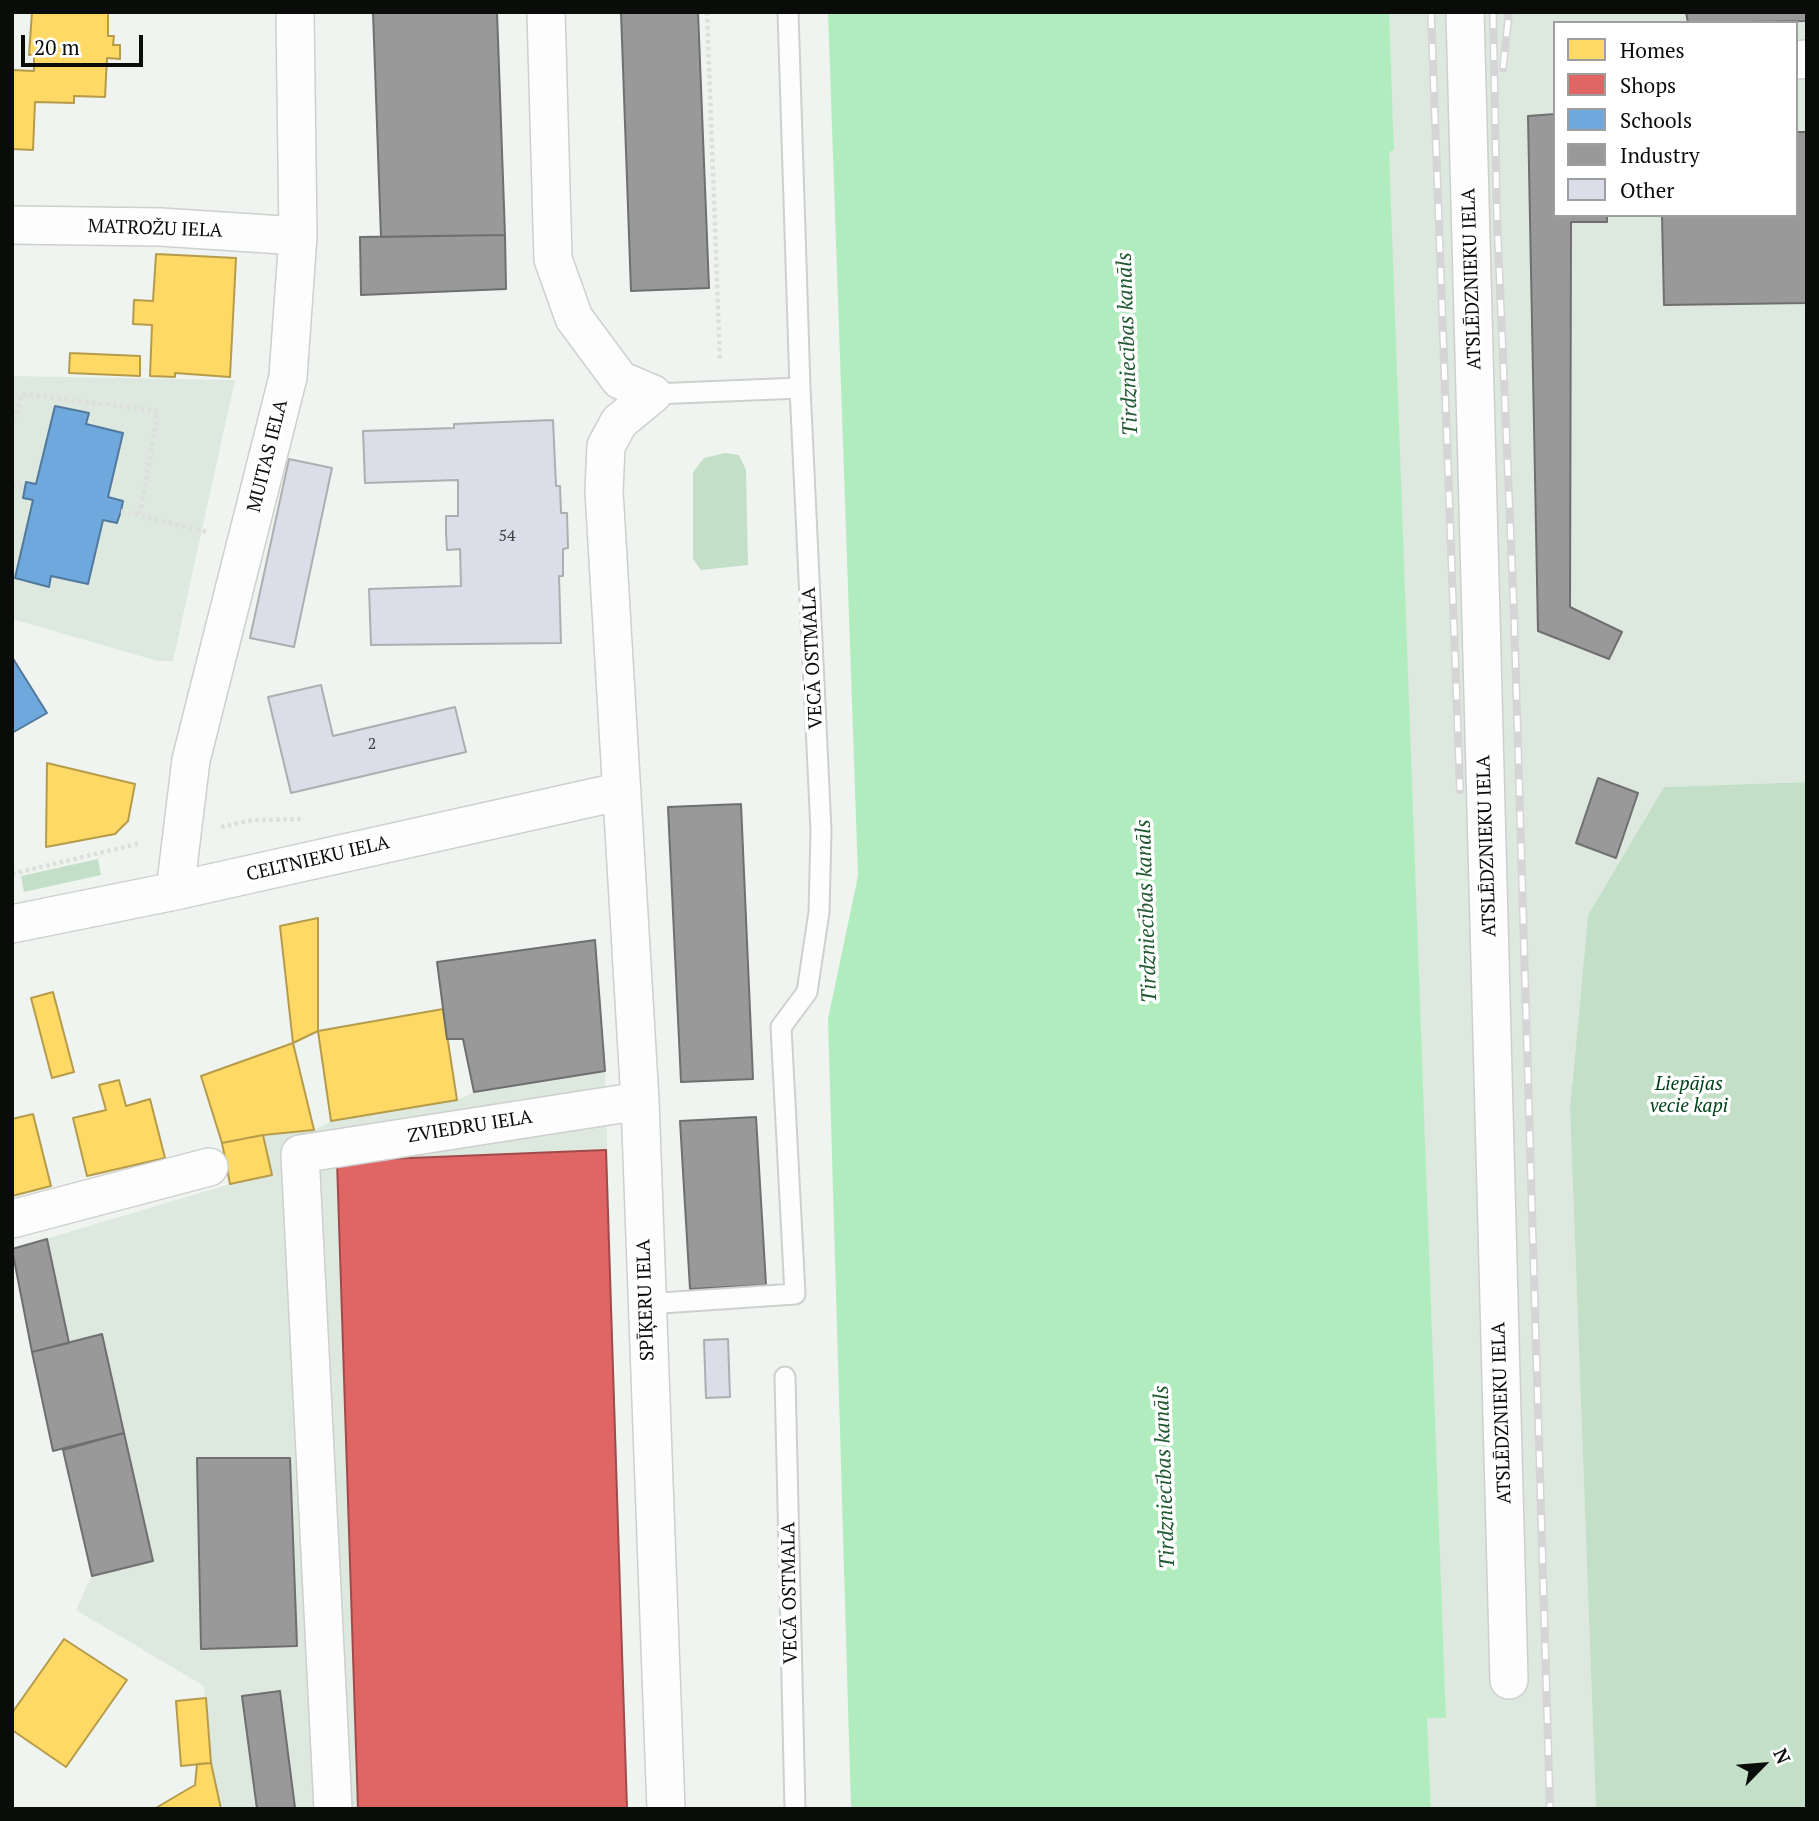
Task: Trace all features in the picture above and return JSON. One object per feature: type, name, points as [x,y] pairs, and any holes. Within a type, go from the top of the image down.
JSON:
[{"type":"street","name":"MUITAS IELA","points":[[176,891],[191,760],[288,377],[298,236],[295,12]]},
{"type":"street","points":[[546,12],[553,258],[574,318],[582,329],[620,380],[653,394]]},
{"type":"street","name":"ATSLĒDZNIEKU IELA","points":[[1465,12],[1510,1680]]},
{"type":"street","name":"MATROŽU IELA","points":[[12,225],[160,227],[298,236]]},
{"type":"street","name":"SPĪĶERU IELA","points":[[653,394],[619,422],[606,446],[604,491],[640,1101],[666,1809]]},
{"type":"street","name":"CELTNIEKU IELA","points":[[12,923],[176,891],[622,791]]},
{"type":"street","name":"ZVIEDRU IELA","points":[[333,1809],[300,1153],[640,1101]]},
{"type":"street","points":[[12,1219],[209,1167]]},
{"type":"lane","name":"VECĀ OSTMALA","points":[[646,1304],[795,1294],[781,1027],[807,992],[819,912],[821,831],[800,388],[788,12]]},
{"type":"lane","points":[[653,394],[800,388]]},
{"type":"lane","name":"VECĀ OSTMALA","points":[[785,1377],[795,1809]]},
{"type":"path","points":[[707,12],[719,391]]},
{"type":"path","points":[[12,427],[22,394],[158,411],[140,515]]},
{"type":"path","points":[[12,486],[25,488]]},
{"type":"path","points":[[121,511],[247,541]]},
{"type":"shaded area","points":[[1389,12],[1807,12],[1807,782],[1664,787],[1588,915],[1570,1109],[1596,1809],[1431,1809],[1427,1717],[1446,1718],[1388,152],[1394,150]]},
{"type":"shaded area","points":[[12,376],[235,380],[173,661],[158,661],[12,619]]},
{"type":"shaded area","points":[[605,1071],[627,1809],[221,1809],[211,1763],[204,1686],[76,1610],[92,1575],[63,1450],[53,1451],[12,1249],[230,1184],[271,1175],[263,1135],[314,1130],[331,1121],[457,1100],[474,1092]]},
{"type":"green space","points":[[725,453],[739,455],[746,470],[748,565],[701,570],[693,559],[693,472],[704,458]]},
{"type":"green space","name":"Liepājas vecie kapi","points":[[1807,782],[1807,1809],[1596,1809],[1570,1109],[1588,915],[1664,787]]},
{"type":"green space","points":[[98,859],[101,875],[24,892],[21,876]]},
{"type":"water","name":"Tirdzniecības kanāls","points":[[828,12],[1389,12],[1394,150],[1389,152],[1446,1718],[1427,1718],[1431,1809],[851,1809],[828,1019],[858,876]]},
{"type":"building: Homes","points":[[32,12],[108,12],[108,36],[114,36],[113,45],[120,45],[120,59],[107,58],[105,97],[74,96],[74,103],[35,102],[33,150],[12,149],[12,70],[34,71],[34,55],[29,55]]},
{"type":"building: Homes","points":[[156,254],[236,258],[230,377],[175,373],[175,377],[150,376],[152,325],[133,324],[134,300],[153,301]]},
{"type":"building: Homes","points":[[70,353],[140,356],[140,376],[69,373]]},
{"type":"building: Homes","points":[[47,763],[135,784],[128,821],[115,834],[46,847]]},
{"type":"building: Homes","points":[[318,918],[318,1031],[293,1043],[280,926]]},
{"type":"building: Homes","points":[[53,992],[74,1072],[52,1078],[31,998]]},
{"type":"building: Homes","points":[[443,1009],[457,1100],[331,1121],[318,1031]]},
{"type":"building: Homes","points":[[293,1043],[314,1130],[263,1135],[222,1143],[201,1076]]},
{"type":"building: Homes","points":[[119,1080],[126,1106],[150,1099],[165,1158],[87,1176],[73,1118],[106,1110],[99,1085]]},
{"type":"building: Homes","points":[[33,1114],[51,1186],[12,1196],[12,1119]]},
{"type":"building: Homes","points":[[263,1135],[272,1175],[230,1184],[222,1143]]},
{"type":"building: Homes","points":[[64,1639],[127,1680],[66,1767],[12,1730],[12,1713]]},
{"type":"building: Homes","points":[[206,1698],[211,1763],[181,1766],[176,1701]]},
{"type":"building: Homes","points":[[211,1763],[221,1809],[154,1809],[195,1785],[197,1764]]},
{"type":"building: Shops","points":[[606,1150],[627,1809],[358,1809],[337,1161]]},
{"type":"building: Schools","points":[[55,406],[89,413],[86,424],[123,433],[108,497],[123,501],[117,523],[103,520],[88,584],[51,576],[49,587],[15,578],[33,500],[23,498],[26,482],[36,484]]},
{"type":"building: Schools","points":[[12,657],[47,713],[12,733]]},
{"type":"building: Industry","points":[[373,12],[497,12],[505,235],[381,237]]},
{"type":"building: Industry","points":[[621,12],[698,12],[709,288],[631,291]]},
{"type":"building: Industry","points":[[1686,12],[1807,12],[1807,21],[1688,21]]},
{"type":"building: Industry","points":[[1553,114],[1553,217],[1607,217],[1607,222],[1571,222],[1570,607],[1622,632],[1609,659],[1538,631],[1528,116]]},
{"type":"building: Industry","points":[[1798,132],[1807,132],[1807,303],[1664,305],[1662,217],[1798,217]]},
{"type":"building: Industry","points":[[505,235],[506,289],[361,295],[360,237]]},
{"type":"building: Industry","points":[[1598,778],[1638,793],[1616,858],[1576,843]]},
{"type":"building: Industry","points":[[741,804],[753,1079],[681,1082],[668,807]]},
{"type":"building: Industry","points":[[595,940],[605,1071],[474,1092],[463,1039],[447,1039],[437,962]]},
{"type":"building: Industry","points":[[756,1117],[766,1285],[690,1289],[680,1121]]},
{"type":"building: Industry","points":[[47,1239],[69,1343],[32,1352],[12,1249]]},
{"type":"building: Industry","points":[[102,1334],[124,1433],[53,1451],[32,1352]]},
{"type":"building: Industry","points":[[124,1433],[153,1561],[92,1576],[63,1450]]},
{"type":"building: Industry","points":[[197,1458],[290,1458],[297,1646],[201,1649]]},
{"type":"building: Industry","points":[[280,1691],[295,1808],[257,1809],[242,1696]]},
{"type":"building: Other","points":[[553,420],[556,486],[560,486],[561,513],[567,513],[568,548],[563,549],[563,576],[559,576],[561,643],[371,645],[369,589],[461,586],[460,549],[447,550],[446,533],[446,516],[458,516],[458,480],[365,483],[363,431],[454,428],[454,424]]},
{"type":"building: Other","points":[[289,459],[332,468],[294,647],[250,638]]},
{"type":"building: Other","points":[[321,685],[333,736],[455,707],[466,752],[291,793],[268,697]]},
{"type":"building: Other","points":[[728,1339],[730,1397],[706,1398],[704,1340]]},
{"type":"railway","points":[[1431,12],[1460,790]]},
{"type":"railway","points":[[1493,12],[1497,218],[1514,614],[1550,1809]]},
{"type":"railway","points":[[1503,68],[1509,12]]}]
